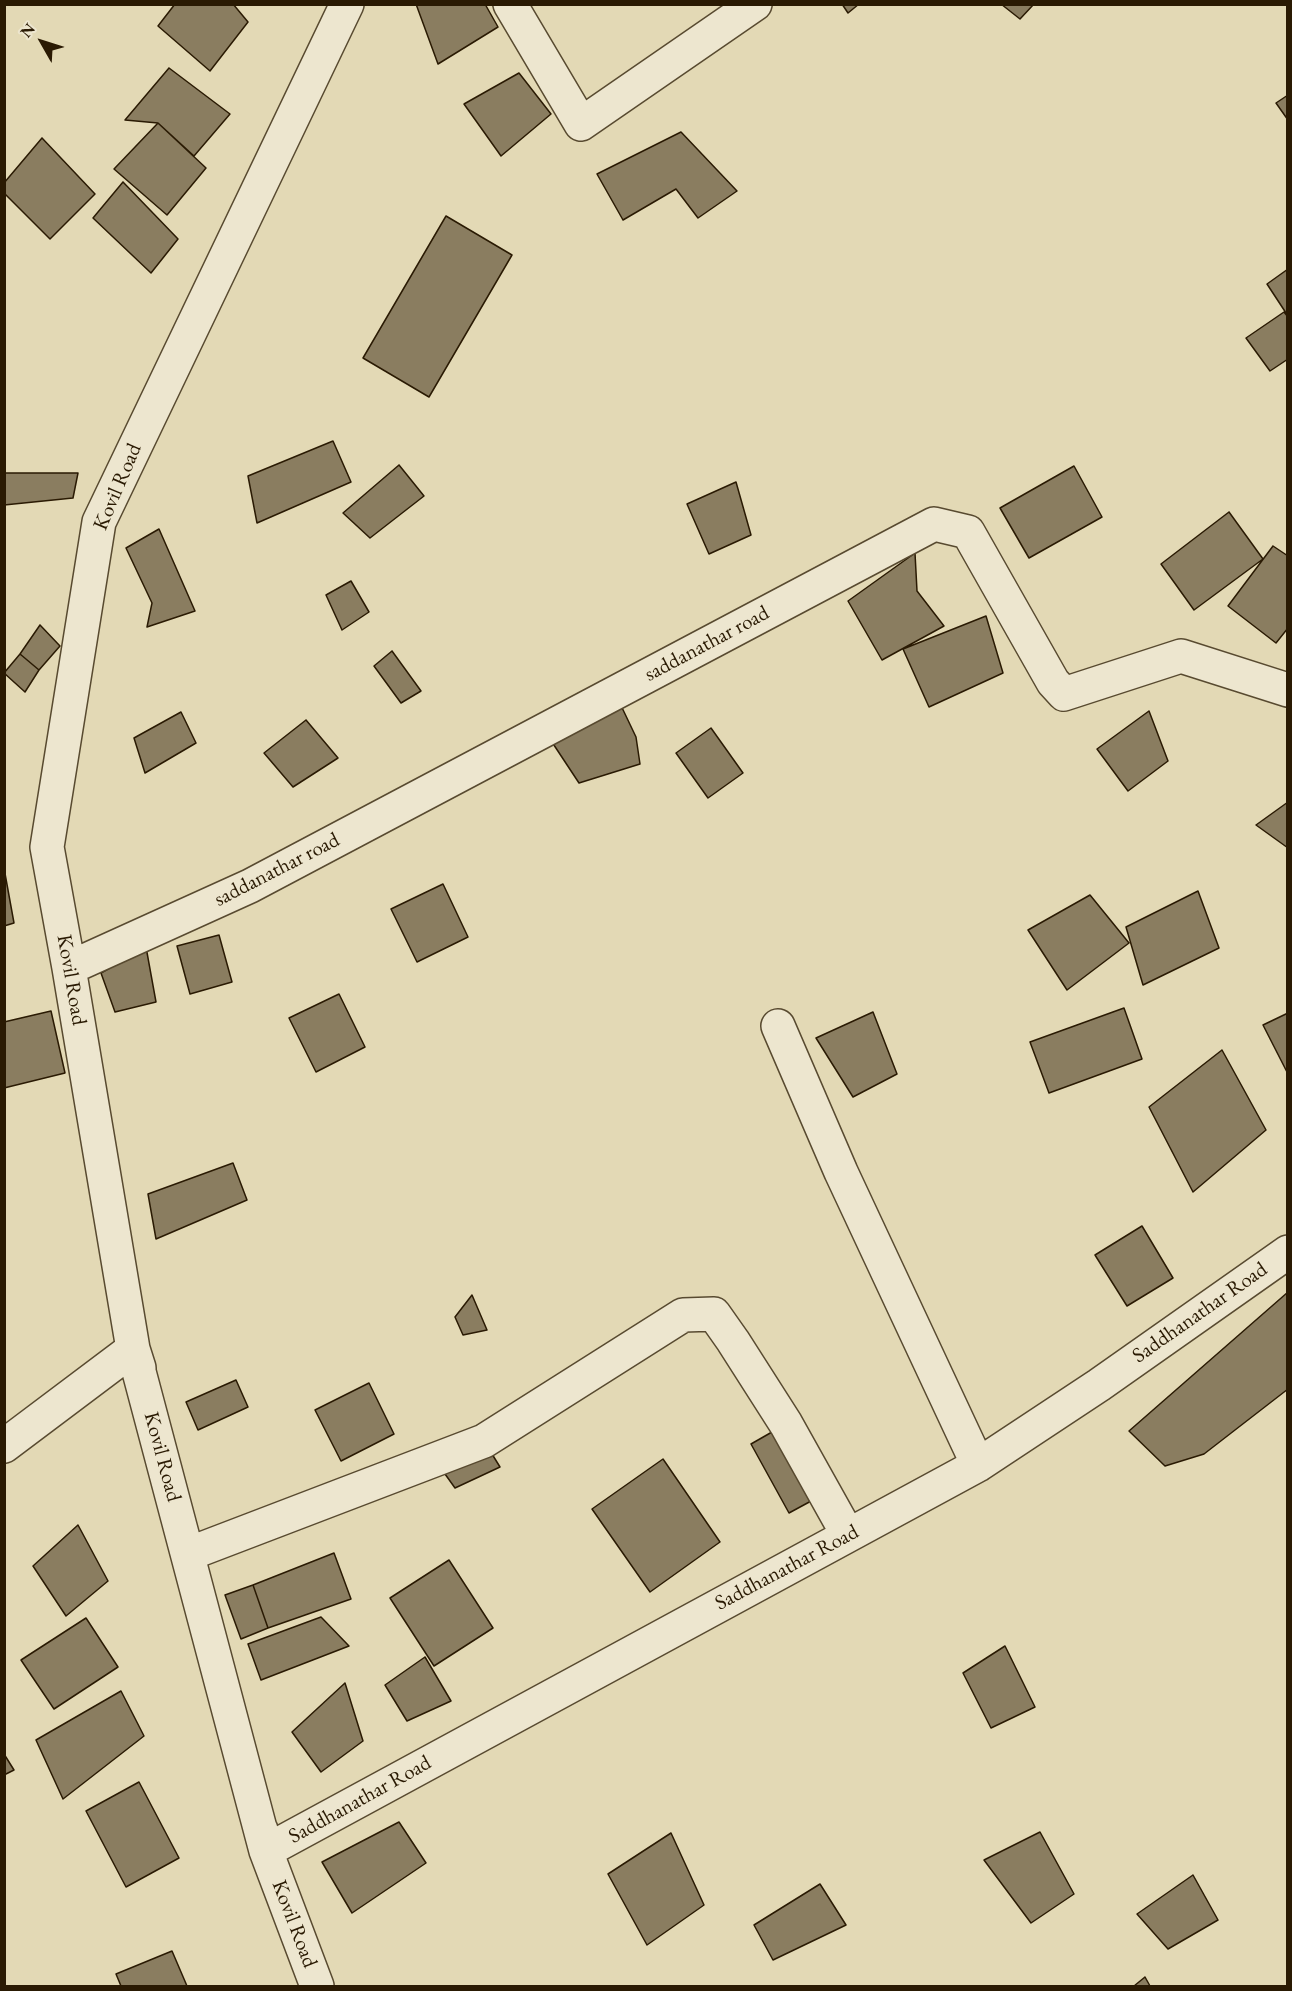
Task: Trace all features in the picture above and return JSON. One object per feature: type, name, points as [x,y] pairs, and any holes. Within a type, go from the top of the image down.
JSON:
[{"type":"street","name":"Kovil Road","points":[[317,1986],[266,1851],[133,1349],[47,848],[99,522],[347,4]]},
{"type":"street","points":[[510,4],[581,124],[755,4]]},
{"type":"street","name":"saddanathar road","points":[[69,968],[249,886],[934,524],[968,531],[1053,682],[1064,694],[1181,656],[1287,690]]},
{"type":"street","points":[[778,1026],[841,1172],[978,1465]]},
{"type":"street","name":"Saddhanathar Road","points":[[266,1851],[978,1465],[1100,1385],[1287,1252]]},
{"type":"street","points":[[191,1553],[484,1441],[683,1315],[714,1314],[786,1424],[848,1535]]},
{"type":"street","points":[[4,1446],[133,1349],[191,1553],[266,1851]]},
{"type":"building","points":[[175,4],[233,4],[248,22],[210,71],[158,26]]},
{"type":"building","points":[[416,4],[485,4],[498,27],[438,64]]},
{"type":"building","points":[[842,4],[859,4],[848,13]]},
{"type":"building","points":[[1001,4],[1034,4],[1020,19]]},
{"type":"building","points":[[169,68],[230,114],[194,156],[158,123],[125,120]]},
{"type":"building","points":[[519,73],[551,114],[501,156],[464,104]]},
{"type":"building","points":[[1288,95],[1288,120],[1276,103]]},
{"type":"building","points":[[158,123],[206,168],[167,215],[114,169]]},
{"type":"building","points":[[681,132],[737,191],[698,218],[676,189],[623,220],[597,174]]},
{"type":"building","points":[[42,138],[95,194],[50,239],[4,193],[4,183]]},
{"type":"building","points":[[123,182],[178,239],[151,273],[93,218]]},
{"type":"building","points":[[446,216],[512,255],[429,397],[363,358]]},
{"type":"building","points":[[1288,269],[1288,316],[1267,284]]},
{"type":"building","points":[[1284,312],[1288,317],[1288,359],[1270,371],[1246,338]]},
{"type":"building","points":[[333,441],[351,482],[257,523],[248,476]]},
{"type":"building","points":[[399,465],[424,496],[370,538],[343,513]]},
{"type":"building","points":[[1074,466],[1102,517],[1029,558],[1000,508]]},
{"type":"building","points":[[4,473],[78,473],[73,498],[4,505]]},
{"type":"building","points":[[736,482],[751,535],[709,554],[687,504]]},
{"type":"building","points":[[1229,512],[1263,559],[1194,610],[1161,564]]},
{"type":"building","points":[[159,529],[195,611],[147,627],[152,603],[126,548]]},
{"type":"building","points":[[1273,546],[1288,556],[1288,628],[1276,643],[1228,606]]},
{"type":"building","points":[[915,553],[917,591],[944,626],[882,660],[848,601]]},
{"type":"building","points":[[351,581],[369,612],[342,630],[326,595]]},
{"type":"building","points":[[986,616],[1003,673],[929,707],[903,649]]},
{"type":"building","points":[[40,625],[60,646],[39,670],[20,654]]},
{"type":"building","points":[[392,651],[421,691],[401,703],[374,666]]},
{"type":"building","points":[[20,654],[39,670],[25,692],[4,673]]},
{"type":"building","points":[[615,693],[636,737],[640,764],[579,783],[544,730]]},
{"type":"building","points":[[1149,711],[1168,761],[1128,791],[1097,749]]},
{"type":"building","points":[[181,712],[196,743],[145,773],[134,738]]},
{"type":"building","points":[[306,720],[338,758],[293,787],[264,753]]},
{"type":"building","points":[[711,728],[743,773],[708,798],[676,753]]},
{"type":"building","points":[[1288,802],[1288,848],[1256,825]]},
{"type":"building","points":[[4,868],[14,923],[4,926]]},
{"type":"building","points":[[443,884],[468,937],[417,962],[391,909]]},
{"type":"building","points":[[1198,891],[1219,948],[1143,985],[1126,927]]},
{"type":"building","points":[[1090,895],[1129,943],[1067,990],[1028,930]]},
{"type":"building","points":[[219,935],[232,982],[190,994],[177,946]]},
{"type":"building","points":[[146,947],[156,1002],[115,1012],[101,973]]},
{"type":"building","points":[[339,994],[365,1047],[316,1072],[289,1018]]},
{"type":"building","points":[[1124,1008],[1142,1059],[1049,1093],[1030,1042]]},
{"type":"building","points":[[51,1011],[65,1073],[4,1088],[4,1022]]},
{"type":"building","points":[[873,1012],[897,1074],[853,1097],[816,1038]]},
{"type":"building","points":[[1288,1013],[1288,1074],[1263,1025]]},
{"type":"building","points":[[1222,1050],[1266,1130],[1193,1192],[1149,1107]]},
{"type":"building","points":[[233,1163],[247,1200],[156,1239],[148,1194]]},
{"type":"building","points":[[1142,1226],[1173,1278],[1127,1306],[1095,1255]]},
{"type":"building","points":[[1288,1292],[1288,1389],[1204,1454],[1165,1466],[1129,1431]]},
{"type":"building","points":[[472,1295],[487,1330],[463,1335],[455,1317]]},
{"type":"building","points":[[236,1380],[248,1407],[198,1430],[186,1402]]},
{"type":"building","points":[[369,1383],[394,1434],[341,1461],[315,1410]]},
{"type":"building","points":[[786,1424],[824,1494],[789,1513],[751,1444]]},
{"type":"building","points":[[484,1441],[500,1467],[455,1488],[435,1460]]},
{"type":"building","points":[[663,1459],[720,1542],[650,1592],[592,1509]]},
{"type":"building","points":[[78,1525],[108,1581],[66,1616],[33,1566]]},
{"type":"building","points":[[334,1553],[351,1599],[268,1628],[253,1585]]},
{"type":"building","points":[[449,1560],[493,1628],[434,1666],[390,1598]]},
{"type":"building","points":[[253,1585],[268,1628],[241,1639],[225,1595]]},
{"type":"building","points":[[321,1617],[349,1646],[261,1680],[248,1644]]},
{"type":"building","points":[[86,1618],[118,1667],[54,1709],[21,1660]]},
{"type":"building","points":[[1005,1646],[1035,1707],[991,1728],[963,1673]]},
{"type":"building","points":[[425,1657],[451,1701],[407,1721],[385,1685]]},
{"type":"building","points":[[345,1683],[363,1741],[321,1772],[292,1732]]},
{"type":"building","points":[[121,1691],[144,1736],[63,1799],[36,1740]]},
{"type":"building","points":[[4,1754],[14,1770],[4,1775]]},
{"type":"building","points":[[139,1782],[179,1858],[126,1887],[86,1811]]},
{"type":"building","points":[[399,1822],[426,1863],[352,1913],[322,1862]]},
{"type":"building","points":[[1040,1832],[1074,1894],[1031,1923],[984,1860]]},
{"type":"building","points":[[671,1833],[704,1905],[647,1945],[608,1874]]},
{"type":"building","points":[[1193,1875],[1218,1920],[1168,1949],[1137,1914]]},
{"type":"building","points":[[820,1884],[846,1925],[773,1960],[754,1925]]},
{"type":"building","points":[[172,1951],[187,1986],[121,1986],[116,1974]]},
{"type":"building","points":[[1145,1977],[1150,1986],[1134,1986]]}]
